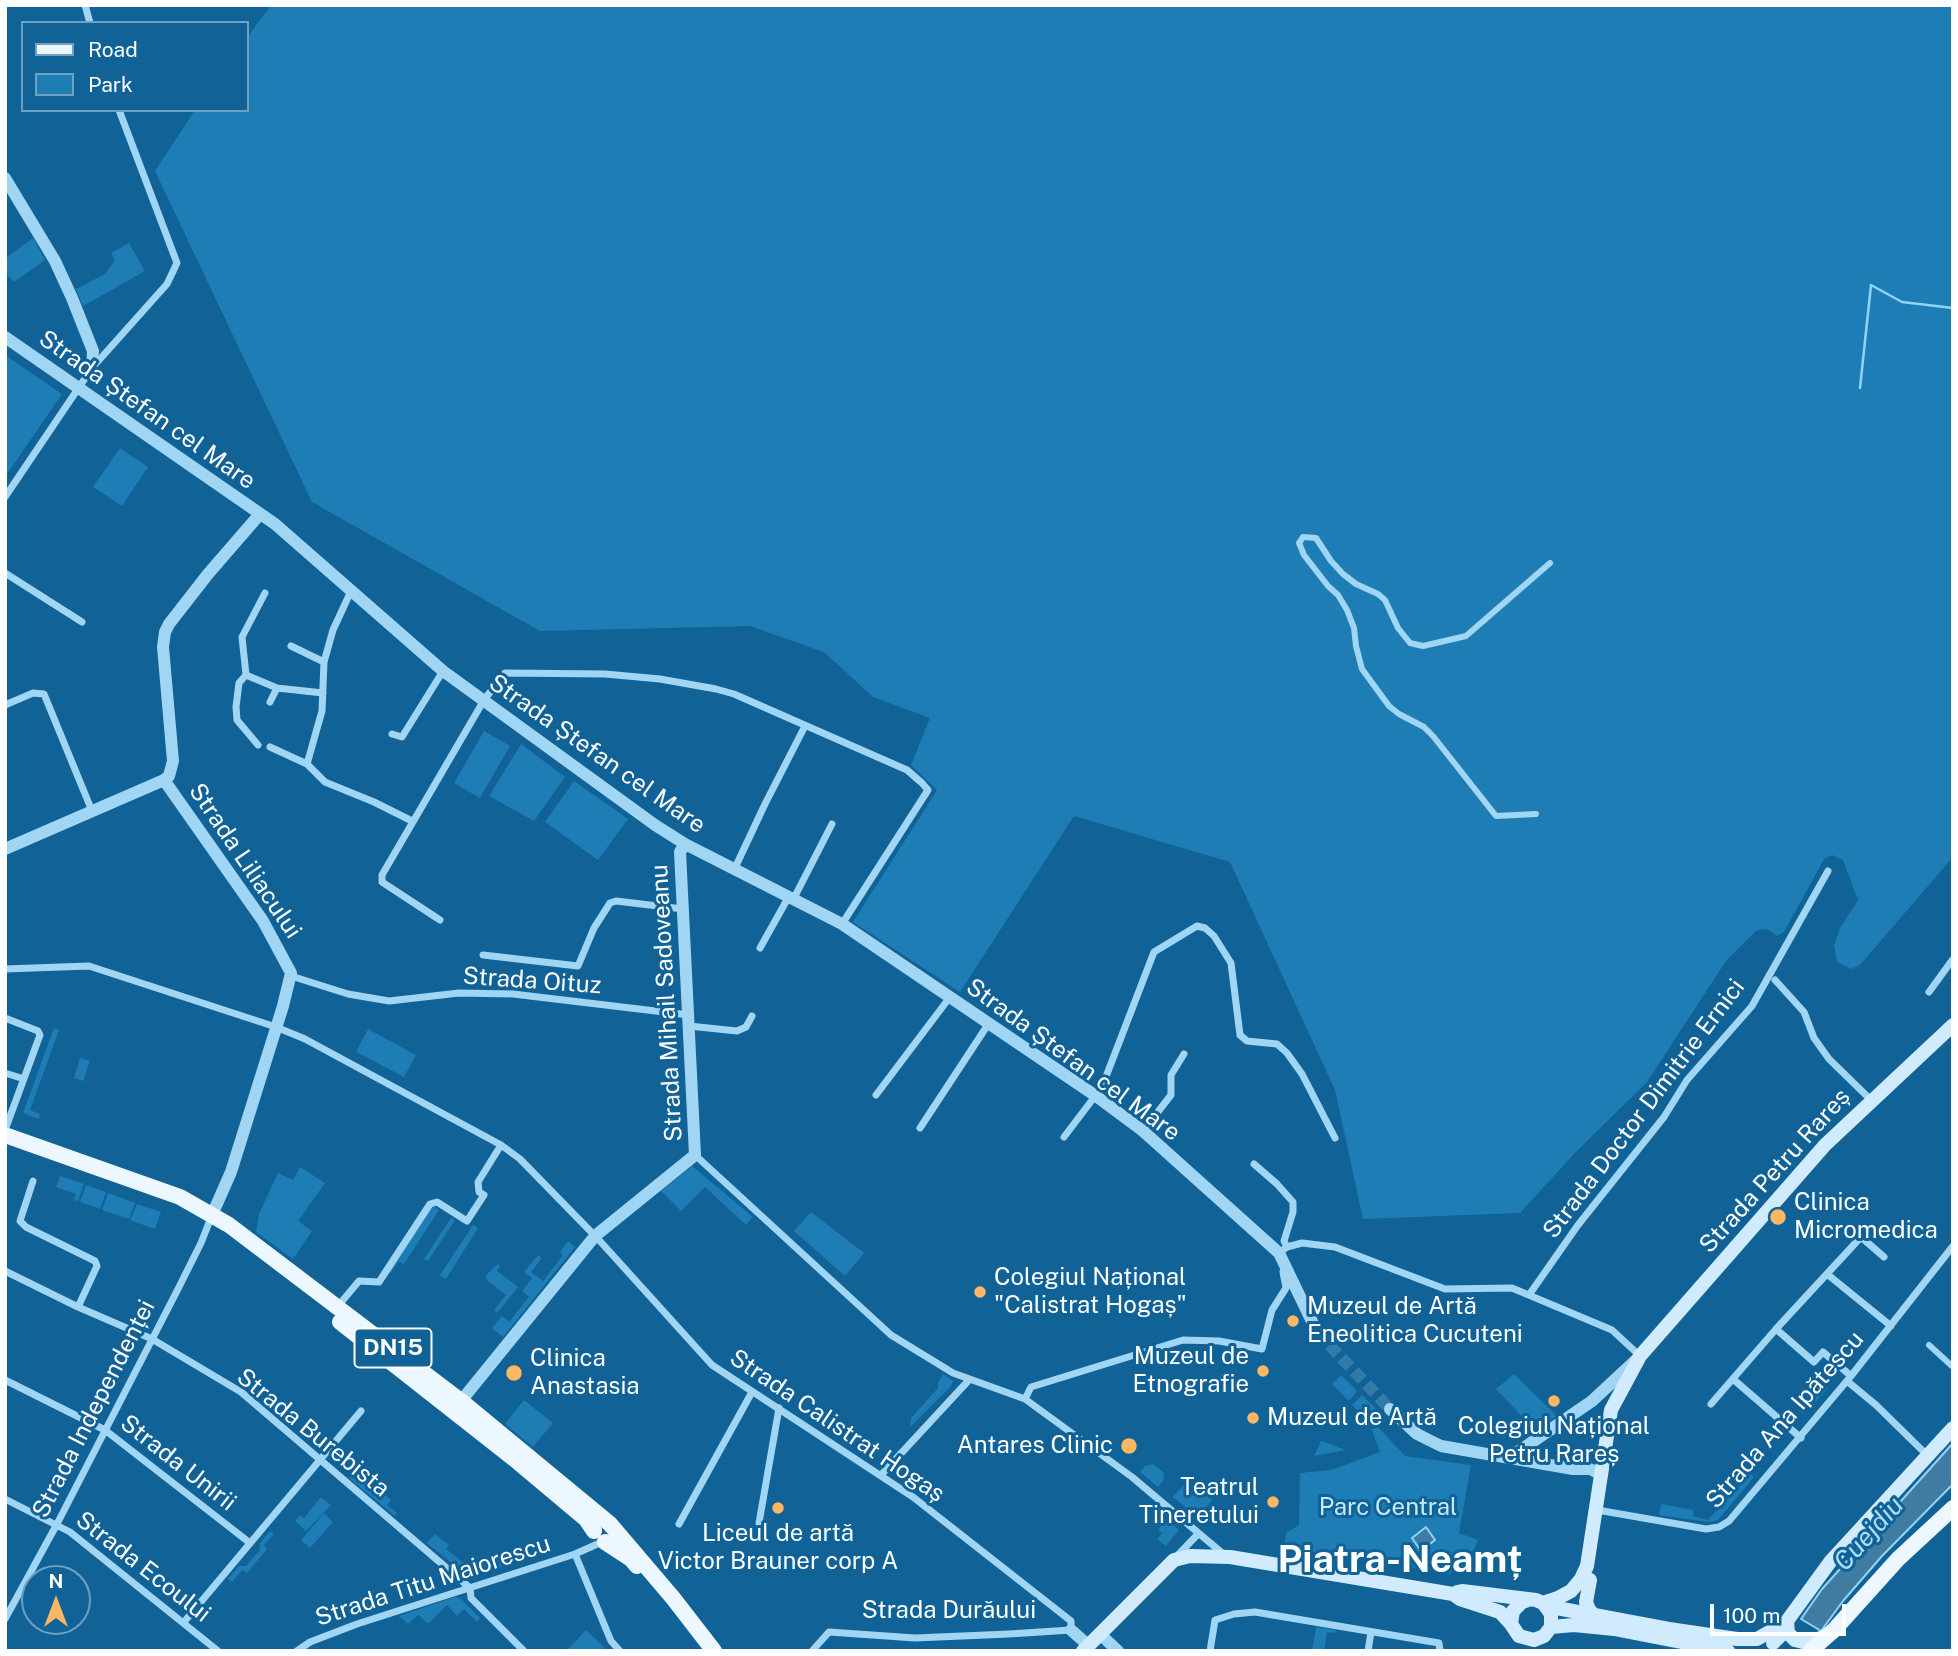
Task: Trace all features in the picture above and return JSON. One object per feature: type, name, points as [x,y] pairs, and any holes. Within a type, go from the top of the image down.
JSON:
[{"type":"main road","name":"Strada Petru Rareș","points":[[1544,1611],[1571,1591],[1585,1570],[1597,1477],[1604,1454],[1611,1410],[1640,1356],[1825,1145],[1953,1025]]},
{"type":"main road","name":"DN15","points":[[5,1135],[180,1197],[210,1219],[435,1395],[577,1511],[631,1559],[707,1651]]},
{"type":"main road","name":"DN15","points":[[5,1143],[210,1219],[338,1306],[461,1401],[603,1534],[638,1554],[714,1651]]},
{"type":"main road","points":[[1773,1647],[1787,1621],[1830,1562],[1953,1428]]},
{"type":"main road","name":"Strada Petru Rareș","points":[[1544,1611],[1565,1609],[1590,1580],[1606,1489],[1606,1482],[1597,1477]]},
{"type":"main road","points":[[1754,1645],[1764,1637],[1773,1647],[1810,1650],[1834,1630],[1898,1559],[1953,1508]]},
{"type":"main road","points":[[1086,1648],[1174,1560],[1190,1556],[1223,1557],[1453,1594],[1460,1599],[1500,1612],[1515,1637],[1538,1645],[1544,1611]]},
{"type":"main road","points":[[1590,1580],[1586,1602],[1595,1616]]},
{"type":"main road","points":[[1453,1594],[1462,1591],[1544,1611]]},
{"type":"main road","points":[[1515,1637],[1513,1611],[1522,1602],[1574,1625],[1614,1629],[1728,1651]]},
{"type":"main road","points":[[1565,1609],[1754,1645],[1787,1621]]},
{"type":"main road","points":[[1787,1621],[1791,1637],[1801,1643],[1818,1640],[1834,1630]]},
{"type":"main road","points":[[1824,1651],[1834,1630]]},
{"type":"street","points":[[5,497],[92,368],[167,284],[177,263],[120,112]]},
{"type":"street","points":[[5,178],[50,251],[72,298],[93,351],[92,368]]},
{"type":"street","name":"Strada Ștefan cel Mare","points":[[5,337],[260,514],[301,546],[443,671],[655,825],[734,870],[842,924],[1096,1096],[1143,1131],[1283,1253],[1317,1332]]},
{"type":"street","name":"Strada Liliacului","points":[[210,1219],[230,1172],[291,976],[289,966],[269,931],[164,780],[172,772],[173,761],[163,647],[169,624],[260,514]]},
{"type":"street","points":[[1536,814],[1496,816],[1433,736],[1424,727],[1389,706],[1363,669],[1347,610],[1338,595],[1304,555],[1299,543],[1303,537],[1315,538],[1343,574],[1385,600],[1398,628],[1409,643],[1423,646],[1466,636],[1550,562]]},
{"type":"street","points":[[5,573],[82,622]]},
{"type":"street","points":[[307,764],[322,711],[324,662],[333,630],[351,591]]},
{"type":"street","points":[[258,745],[236,717],[239,683],[246,675],[242,637],[265,593]]},
{"type":"street","points":[[291,646],[324,662]]},
{"type":"street","points":[[392,734],[402,737],[443,671]]},
{"type":"street","points":[[440,919],[382,882],[382,875],[484,700],[505,673],[605,674],[660,679],[734,694],[907,770],[928,790],[842,924]]},
{"type":"street","points":[[246,675],[277,688],[323,693]]},
{"type":"street","points":[[270,702],[277,688]]},
{"type":"street","points":[[5,705],[33,693],[44,694],[92,811]]},
{"type":"street","points":[[734,870],[805,726]]},
{"type":"street","points":[[270,747],[307,764],[316,776],[325,782],[412,821]]},
{"type":"street","points":[[5,849],[164,780]]},
{"type":"street","points":[[760,948],[832,824]]},
{"type":"street","name":"Strada Mihail Sadoveanu","points":[[461,1401],[595,1236],[695,1155],[680,852],[685,844]]},
{"type":"street","name":"Strada Doctor Dimitrie Ernici","points":[[1529,1295],[1578,1226],[1664,1116],[1687,1080],[1752,1006],[1828,871]]},
{"type":"street","points":[[482,955],[578,966],[594,928],[610,903],[616,901],[683,909]]},
{"type":"street","points":[[1064,1137],[1102,1087],[1154,952],[1197,926],[1205,928],[1214,936],[1231,963],[1240,1035],[1247,1041],[1277,1044],[1287,1053],[1302,1074],[1335,1138]]},
{"type":"street","points":[[1929,992],[1953,959]]},
{"type":"street","name":"Strada Calistrat Hogaș","points":[[5,969],[89,966],[276,1027],[305,1039],[501,1145],[520,1159],[595,1236],[712,1365],[914,1497],[1071,1621],[1071,1630]]},
{"type":"street","name":"Strada Oituz","points":[[291,976],[348,993],[389,1001],[459,993],[513,994],[737,1031],[746,1027],[752,1016]]},
{"type":"street","points":[[1775,980],[1804,1012],[1810,1030],[1823,1052],[1871,1100]]},
{"type":"street","points":[[876,1095],[950,997]]},
{"type":"street","points":[[5,1018],[38,1031],[40,1035],[5,1130]]},
{"type":"street","points":[[920,1128],[989,1023]]},
{"type":"street","points":[[1143,1131],[1171,1095],[1171,1075],[1184,1054]]},
{"type":"street","points":[[5,1073],[24,1079]]},
{"type":"street","points":[[338,1306],[359,1281],[379,1282],[430,1204],[437,1202],[467,1221],[484,1195],[479,1192],[478,1182],[501,1145]]},
{"type":"street","points":[[695,1155],[891,1335],[953,1373],[1025,1399],[1132,1477],[1221,1552],[1223,1557]]},
{"type":"street","points":[[1025,1399],[1031,1387],[1183,1340],[1210,1340],[1262,1349],[1272,1310],[1286,1288],[1281,1268],[1293,1202],[1278,1184],[1254,1164]]},
{"type":"street","points":[[33,1181],[20,1221],[26,1227],[95,1261],[97,1266],[78,1307]]},
{"type":"street","name":"Strada Independenței","points":[[5,1619],[152,1339],[201,1243],[210,1219]]},
{"type":"street","points":[[1711,1404],[1861,1237],[1884,1257]]},
{"type":"street","points":[[1283,1253],[1310,1243],[1335,1247],[1445,1289],[1512,1288],[1612,1330],[1640,1356]]},
{"type":"street","name":"Strada Ana Ipătescu","points":[[1603,1511],[1706,1529],[1719,1527],[1729,1521],[1801,1438],[1953,1245]]},
{"type":"street","name":"Strada Burebista","points":[[5,1271],[152,1339],[241,1392],[470,1588],[471,1598],[524,1651]]},
{"type":"street","points":[[1827,1274],[1891,1326]]},
{"type":"street","points":[[1776,1329],[1814,1362],[1822,1352],[1927,1455]]},
{"type":"street","points":[[1929,1345],[1953,1367]]},
{"type":"street","name":"Strada Petru Rareș","points":[[1509,1458],[1592,1401],[1640,1356]]},
{"type":"street","points":[[1733,1379],[1801,1438]]},
{"type":"street","name":"Strada Unirii","points":[[5,1380],[105,1430],[250,1543]]},
{"type":"street","points":[[881,1475],[969,1380]]},
{"type":"street","points":[[679,1524],[752,1392]]},
{"type":"street","points":[[759,1523],[779,1408]]},
{"type":"street","points":[[1390,1409],[1417,1434],[1441,1446],[1573,1469],[1597,1477]]},
{"type":"street","points":[[184,1622],[361,1410]]},
{"type":"street","points":[[1573,1469],[1597,1477]]},
{"type":"street","name":"Strada Ecoului","points":[[5,1499],[57,1524],[218,1651]]},
{"type":"street","name":"Strada Titu Maiorescu","points":[[297,1651],[310,1642],[357,1624],[575,1555],[584,1551],[603,1534]]},
{"type":"street","points":[[1174,1560],[1198,1534]]},
{"type":"street","points":[[575,1555],[611,1641],[620,1651]]},
{"type":"street","points":[[1210,1651],[1216,1620],[1234,1614],[1255,1612],[1370,1632],[1440,1648]]},
{"type":"street","name":"Strada Durăului","points":[[812,1651],[829,1632],[915,1638],[1071,1630],[1086,1648]]},
{"type":"street","points":[[1368,1651],[1370,1632]]},
{"type":"street","points":[[1100,1634],[1118,1651]]},
{"type":"green space","points":[[271,5],[1953,5],[1953,857],[1860,965],[1851,969],[1837,962],[1834,945],[1840,928],[1858,900],[1843,860],[1832,855],[1824,859],[1784,932],[1777,936],[1767,929],[1757,930],[1726,961],[1647,1082],[1574,1154],[1520,1213],[1363,1219],[1335,1090],[1230,862],[1074,816],[960,992],[853,922],[937,790],[911,765],[930,718],[873,697],[824,652],[750,626],[540,631],[312,502],[155,171],[194,112],[248,112],[248,37]]},
{"type":"green space","points":[[33,238],[45,260],[14,282],[5,272],[5,259]]},
{"type":"green space","points":[[129,243],[145,271],[83,306],[76,289],[105,274],[115,260],[111,253]]},
{"type":"green space","points":[[5,355],[62,394],[5,477]]},
{"type":"green space","points":[[120,448],[148,467],[122,506],[93,487]]},
{"type":"green space","points":[[484,731],[510,746],[480,798],[454,783]]},
{"type":"green space","points":[[521,744],[565,777],[534,821],[489,796]]},
{"type":"green space","points":[[574,781],[628,819],[598,860],[545,822]]},
{"type":"green space","points":[[54,1028],[59,1030],[30,1110],[40,1114],[39,1119],[23,1113]]},
{"type":"green space","points":[[368,1029],[416,1055],[404,1077],[356,1052]]},
{"type":"green space","points":[[80,1058],[90,1061],[83,1081],[74,1078]]},
{"type":"green space","points":[[692,1166],[753,1217],[746,1225],[705,1187],[681,1211],[661,1191]]},
{"type":"green space","points":[[300,1167],[325,1183],[298,1221],[312,1231],[293,1259],[256,1232],[259,1214],[278,1173],[293,1180]]},
{"type":"green space","points":[[60,1176],[84,1184],[78,1201],[74,1200],[76,1194],[56,1187]]},
{"type":"green space","points":[[86,1185],[106,1192],[100,1209],[80,1202]]},
{"type":"green space","points":[[108,1193],[135,1203],[129,1219],[102,1210]]},
{"type":"green space","points":[[137,1204],[161,1212],[155,1229],[130,1220]]},
{"type":"green space","points":[[430,1204],[439,1210],[404,1264],[399,1261],[391,1273],[386,1271]]},
{"type":"green space","points":[[811,1212],[864,1253],[845,1276],[794,1231]]},
{"type":"green space","points":[[451,1218],[455,1220],[428,1261],[424,1259]]},
{"type":"green space","points":[[473,1225],[478,1228],[446,1279],[440,1275]]},
{"type":"green space","points":[[568,1241],[575,1247],[503,1337],[492,1328],[502,1316],[509,1322],[529,1297],[522,1291],[532,1278],[524,1272],[538,1255],[542,1258],[531,1272],[543,1281],[563,1255],[560,1252]]},
{"type":"green space","points":[[498,1264],[500,1266],[497,1271],[518,1287],[497,1313],[494,1310],[506,1295],[487,1280],[486,1275]]},
{"type":"green space","points":[[943,1374],[953,1381],[951,1386],[910,1427],[911,1418],[938,1388]]},
{"type":"green space","points":[[1514,1374],[1557,1416],[1534,1429],[1496,1389]]},
{"type":"green space","points":[[1341,1375],[1357,1391],[1349,1401],[1332,1384]]},
{"type":"green space","points":[[1824,1385],[1828,1388],[1804,1414],[1799,1411]]},
{"type":"green space","points":[[1362,1395],[1377,1410],[1368,1420],[1352,1405]]},
{"type":"green space","points":[[524,1400],[553,1423],[533,1447],[505,1424]]},
{"type":"green space","name":"Parc Central","points":[[1377,1426],[1405,1456],[1471,1465],[1459,1533],[1478,1540],[1472,1554],[1450,1574],[1284,1547],[1286,1533],[1299,1525],[1300,1473],[1331,1470],[1380,1452],[1372,1430]]},
{"type":"green space","points":[[1321,1441],[1346,1450],[1314,1456]]},
{"type":"green space","points":[[1153,1464],[1164,1473],[1163,1481],[1158,1487],[1140,1472],[1145,1466]]},
{"type":"green space","points":[[1749,1472],[1754,1477],[1718,1520],[1708,1522],[1659,1515],[1661,1504],[1693,1510],[1693,1516],[1708,1520]]},
{"type":"green space","points":[[352,1475],[362,1483],[365,1479],[391,1500],[387,1505],[397,1513],[395,1516],[349,1478]]},
{"type":"green space","points":[[1188,1480],[1212,1500],[1197,1517],[1173,1497]]},
{"type":"green space","points":[[321,1497],[331,1505],[306,1531],[295,1521],[300,1515],[304,1518]]},
{"type":"green space","points":[[1156,1510],[1179,1530],[1166,1546],[1157,1539],[1162,1533],[1158,1530],[1162,1525],[1151,1515]]},
{"type":"green space","points":[[324,1513],[333,1522],[310,1548],[301,1540]]},
{"type":"green space","points":[[270,1531],[274,1534],[264,1545],[267,1549],[247,1573],[242,1570],[232,1582],[228,1579],[239,1566],[246,1566],[260,1550],[260,1543]]},
{"type":"green space","points":[[435,1534],[449,1545],[446,1549],[471,1569],[480,1558],[491,1567],[499,1558],[508,1565],[472,1576],[466,1575],[427,1543]]},
{"type":"green space","points":[[455,1597],[460,1598],[480,1618],[477,1622],[464,1609],[457,1616],[447,1605],[428,1624],[418,1615],[408,1624],[399,1616]]},
{"type":"green space","points":[[1316,1627],[1336,1630],[1335,1633],[1327,1632],[1324,1651],[1312,1651]]},
{"type":"green space","points":[[586,1630],[601,1644],[607,1651],[566,1651]]},
{"type":"shaded area","name":"Cuejdiu","points":[[1953,1443],[1953,1484],[1882,1556],[1821,1631],[1801,1619],[1822,1589]]},
{"type":"shaded area","points":[[1426,1527],[1435,1540],[1421,1551],[1412,1538]]},
{"type":"waterway","points":[[1860,388],[1871,285],[1902,302],[1953,308]]},
{"type":"tunnel","points":[[1317,1332],[1390,1409]]},
{"type":"place","name":"Clinica Micromedica","points":[[1778,1217]]},
{"type":"place","name":"Colegiul Național \"Calistrat Hogaș\"","points":[[980,1292]]},
{"type":"place","name":"Muzeul de Artă Eneolitica Cucuteni","points":[[1293,1321]]},
{"type":"place","name":"Muzeul de Etnografie","points":[[1263,1371]]},
{"type":"place","name":"Clinica Anastasia","points":[[514,1373]]},
{"type":"place","name":"Colegiul Național Petru Rareș","points":[[1554,1401]]},
{"type":"place","name":"Muzeul de Artă","points":[[1253,1418]]},
{"type":"place","name":"Antares Clinic","points":[[1129,1446]]},
{"type":"place","name":"Teatrul Tineretului","points":[[1273,1502]]},
{"type":"place","name":"Liceul de artă Victor Brauner corp A","points":[[778,1508]]},
{"type":"district","name":"Piatra-Neamț","points":[[1400,1560]]}]
